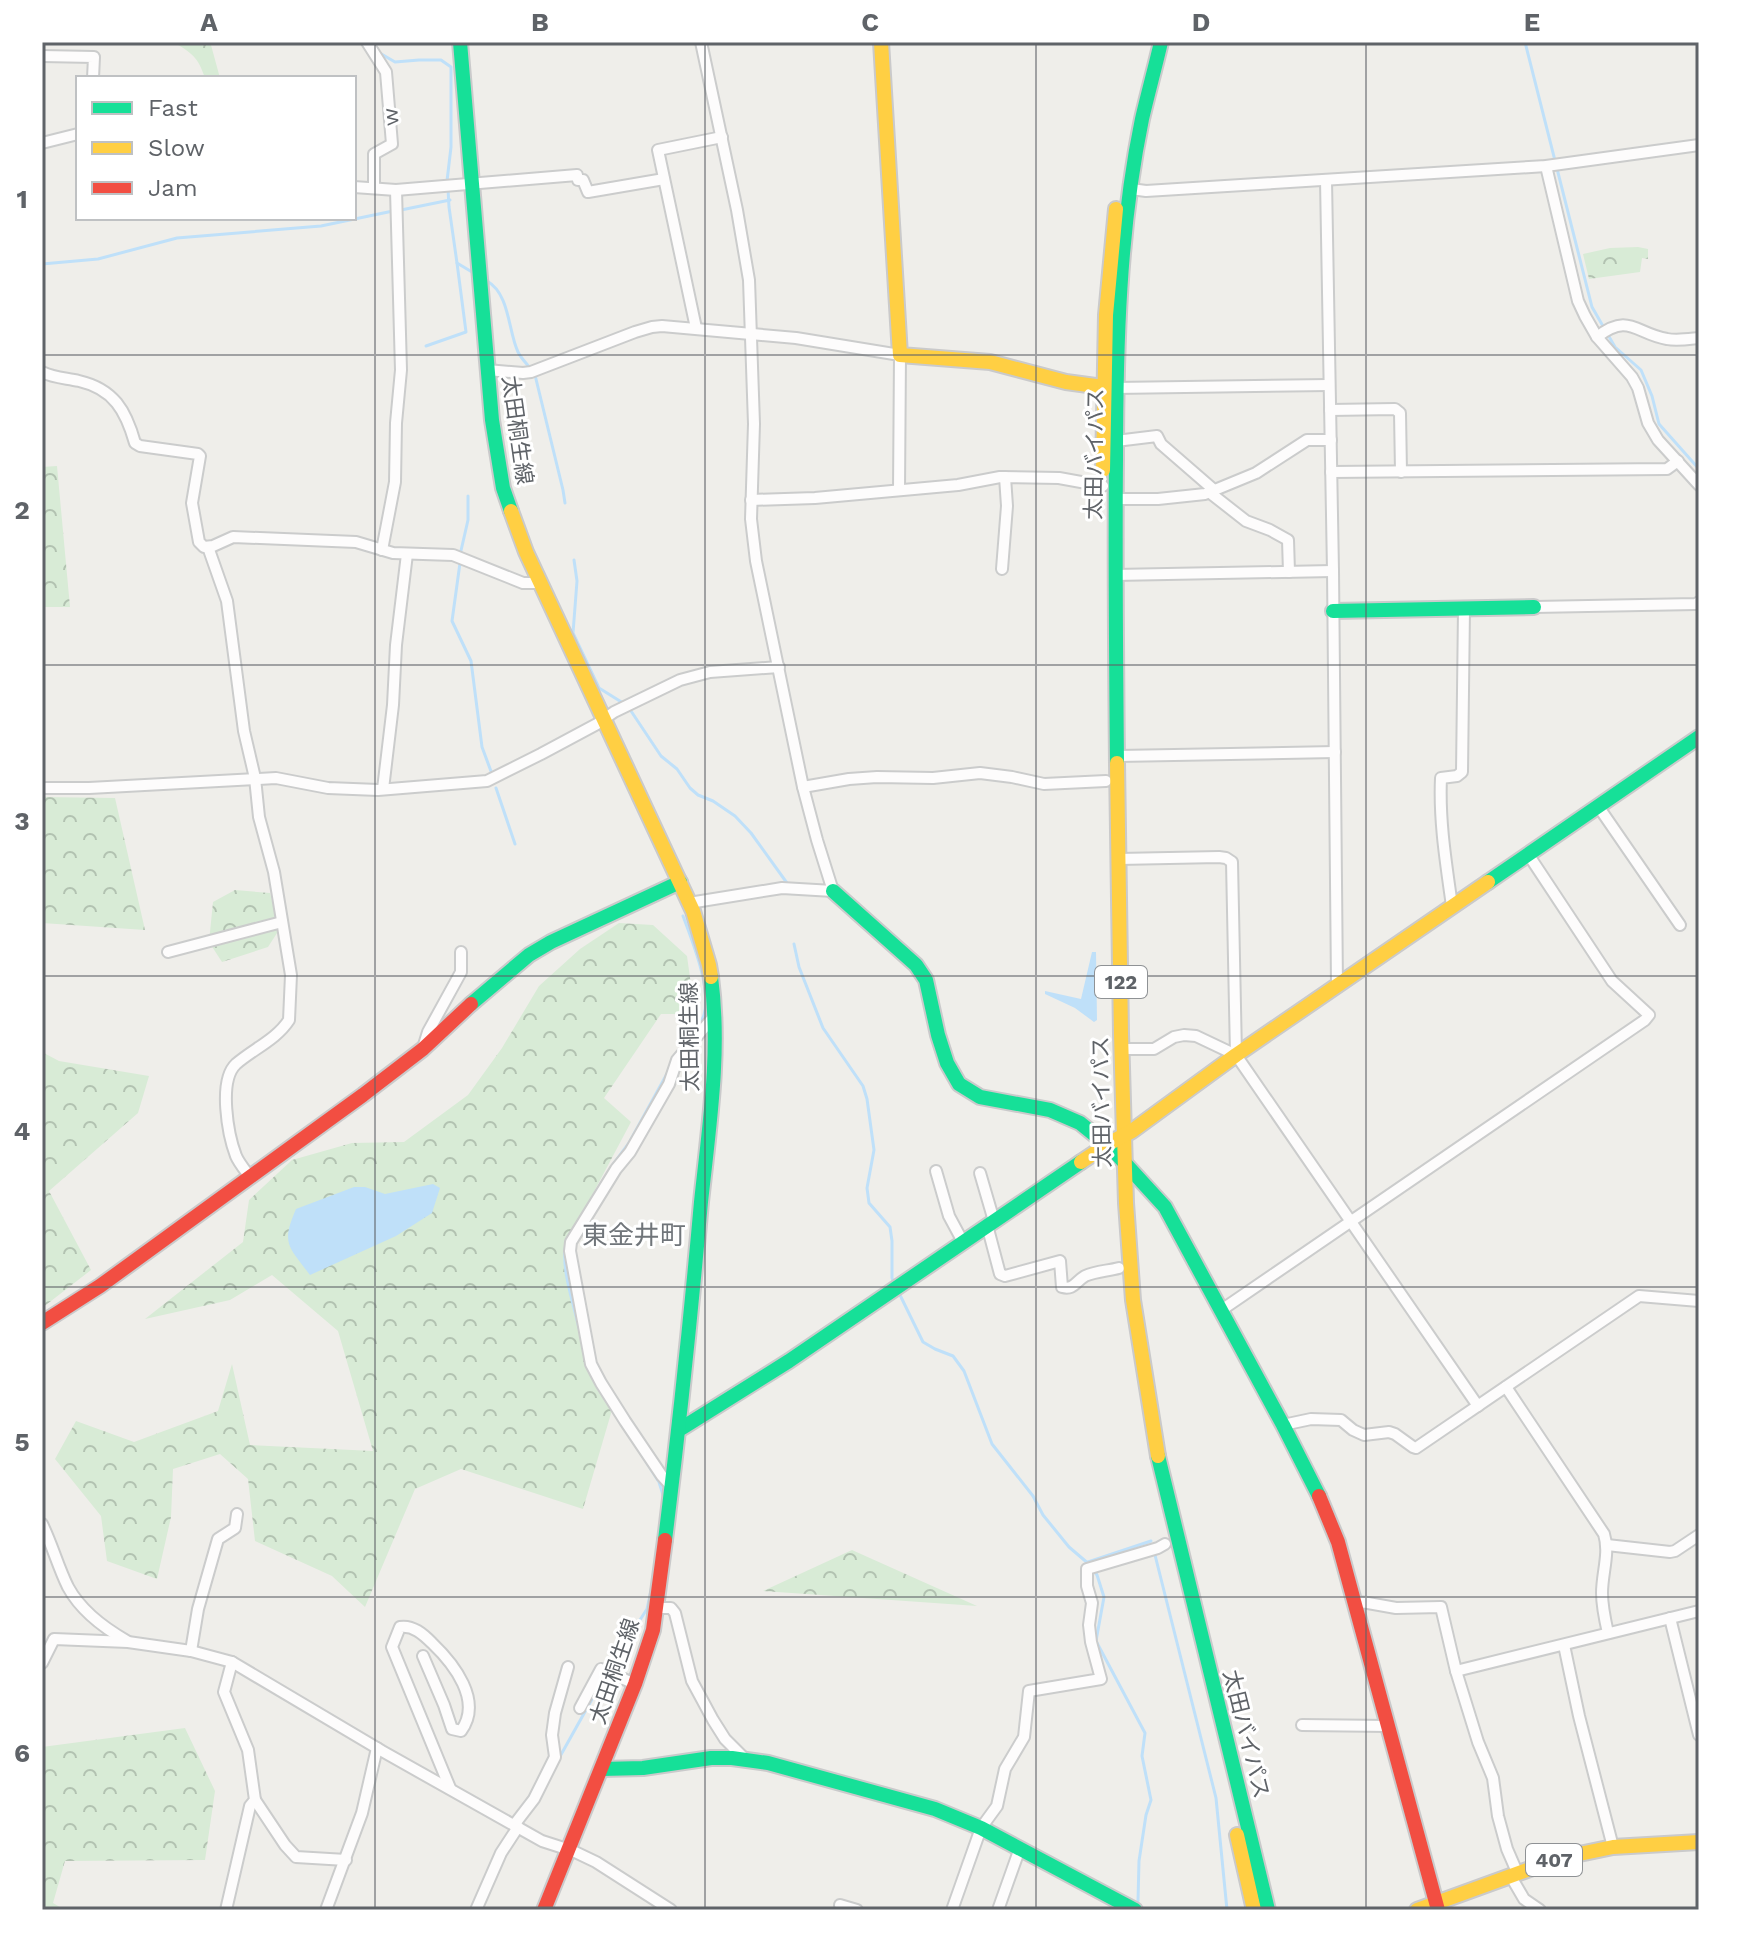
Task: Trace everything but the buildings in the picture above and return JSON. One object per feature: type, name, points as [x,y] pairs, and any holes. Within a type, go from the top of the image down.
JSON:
[{"type":"main road","name":"太田桐生線","points":[[460,42],[493,437],[503,488],[539,583],[689,903],[709,965],[715,1015],[711,1102],[673,1487],[653,1630],[602,1769],[544,1910]]},
{"type":"main road","points":[[881,42],[900,355],[990,362],[1066,382],[1110,388]]},
{"type":"main road","name":"太田バイパス","points":[[1114,1142],[1122,1049],[1116,441],[1110,388],[1107,289],[1131,115],[1149,42]]},
{"type":"main road","name":"太田バイパス","points":[[1161,42],[1142,120],[1131,189],[1103,486],[1109,1034],[1114,1202],[1135,1402],[1165,1544],[1254,1910]]},
{"type":"main road","points":[[1333,611],[1534,607]]},
{"type":"main road","points":[[682,1428],[789,1361],[1114,1142],[1699,737]]},
{"type":"main road","points":[[42,1323],[100,1286],[363,1095],[423,1049],[529,955],[680,882]]},
{"type":"main road","points":[[833,891],[921,971],[926,980],[947,1067],[959,1084],[980,1097],[1029,1105],[1065,1116],[1114,1142],[1125,1163],[1165,1207],[1326,1511],[1356,1602],[1437,1906]]},
{"type":"main road","name":"太田バイパス","points":[[1125,1163],[1133,1300],[1154,1441],[1268,1910]]},
{"type":"main road","points":[[602,1769],[618,1771],[710,1758],[768,1763],[935,1809],[981,1828],[1135,1910]]},
{"type":"main road","name":"407","points":[[1417,1910],[1437,1906],[1513,1873],[1560,1858],[1613,1847],[1699,1842]]},
{"type":"street","name":"w","points":[[367,42],[386,72],[392,144],[374,154],[374,187]]},
{"type":"street","points":[[689,903],[782,888],[833,891],[803,787],[756,561],[751,519],[754,424],[749,280],[701,42]]},
{"type":"street","points":[[42,56],[94,57],[93,76]]},
{"type":"street","points":[[42,143],[76,134]]},
{"type":"street","points":[[696,328],[658,150],[722,137]]},
{"type":"street","points":[[1131,189],[1146,191],[1553,165],[1699,145]]},
{"type":"street","points":[[1553,165],[1578,301],[1585,316],[1603,332],[1632,377],[1648,423],[1658,440],[1699,485]]},
{"type":"street","points":[[356,187],[396,190],[577,175],[588,192],[664,179]]},
{"type":"street","points":[[1326,180],[1337,985]]},
{"type":"street","points":[[382,550],[395,482],[401,370],[396,190]]},
{"type":"street","points":[[1603,332],[1628,325],[1671,340],[1699,338]]},
{"type":"street","points":[[487,370],[533,371],[652,327],[796,338],[900,355],[899,490]]},
{"type":"street","points":[[42,372],[98,387],[118,404],[128,419],[135,443],[140,446],[200,456],[192,503],[199,542],[204,547],[233,537],[356,542],[407,554],[459,556],[523,583],[539,583]]},
{"type":"street","points":[[1110,388],[1329,385]]},
{"type":"street","points":[[1330,410],[1395,409],[1400,413],[1401,472]]},
{"type":"street","points":[[1116,441],[1157,436],[1161,444],[1246,521],[1288,540],[1289,572]]},
{"type":"street","points":[[1115,499],[1158,499],[1211,491],[1256,473],[1307,440],[1331,440]]},
{"type":"street","points":[[1331,472],[1667,469],[1678,461]]},
{"type":"street","points":[[751,500],[815,498],[958,485],[1005,477],[1059,478],[1103,486]]},
{"type":"street","points":[[1002,569],[1007,506],[1005,477]]},
{"type":"street","points":[[208,547],[227,601],[244,731],[255,778],[259,817],[272,863],[291,975],[289,1020],[278,1033],[230,1071],[226,1113],[230,1135],[237,1158],[250,1177]]},
{"type":"street","points":[[383,789],[407,554]]},
{"type":"street","points":[[1115,575],[1333,571]]},
{"type":"street","points":[[1534,607],[1698,605]]},
{"type":"street","points":[[1452,906],[1442,835],[1441,778],[1457,776],[1462,772],[1464,609]]},
{"type":"street","points":[[46,788],[255,778],[363,790],[484,781],[680,680],[710,672],[779,667]]},
{"type":"street","points":[[1118,756],[1335,752]]},
{"type":"street","points":[[803,787],[863,778],[933,778],[980,773],[1044,784],[1106,781]]},
{"type":"street","points":[[1598,806],[1680,925]]},
{"type":"street","points":[[1220,1311],[1649,1015],[1612,981],[1528,854]]},
{"type":"street","points":[[1119,859],[1219,857],[1232,862],[1236,1055]]},
{"type":"street","points":[[168,952],[282,922]]},
{"type":"street","points":[[423,1049],[428,1032],[461,972],[461,952]]},
{"type":"street","points":[[673,1487],[662,1476],[625,1421],[591,1364],[570,1251],[571,1242],[630,1152],[669,1084],[677,1060],[715,1015]]},
{"type":"street","points":[[1122,1049],[1154,1049],[1174,1037],[1184,1035],[1196,1036],[1236,1055],[1478,1406]]},
{"type":"street","points":[[936,1171],[949,1216],[963,1242]]},
{"type":"street","points":[[980,1173],[1000,1274],[1005,1276],[1060,1261],[1062,1287],[1067,1289],[1087,1276],[1119,1268]]},
{"type":"street","points":[[1283,1425],[1311,1419],[1341,1420],[1364,1435],[1389,1432],[1416,1448],[1639,1296],[1699,1301]]},
{"type":"street","points":[[1506,1387],[1604,1534],[1607,1545],[1602,1607],[1608,1633]]},
{"type":"street","points":[[191,1651],[198,1609],[218,1539],[235,1528],[237,1514]]},
{"type":"street","points":[[42,1524],[75,1597],[88,1614],[128,1642]]},
{"type":"street","points":[[1607,1545],[1670,1552],[1699,1535]]},
{"type":"street","points":[[952,1910],[981,1828],[997,1806],[1005,1769],[1024,1737],[1029,1691],[1101,1679],[1091,1642],[1089,1625],[1092,1603],[1087,1586],[1087,1569],[1165,1544]]},
{"type":"street","points":[[1356,1602],[1396,1608],[1441,1607],[1456,1671],[1478,1742],[1493,1778],[1498,1816],[1513,1873],[1524,1899],[1540,1910]]},
{"type":"street","points":[[657,1608],[671,1608],[675,1613],[692,1681],[725,1739],[745,1759]]},
{"type":"street","points":[[1456,1671],[1699,1611]]},
{"type":"street","points":[[1670,1618],[1699,1735]]},
{"type":"street","points":[[423,1656],[452,1729],[461,1731],[467,1722],[469,1708],[456,1670],[423,1634],[407,1626],[400,1627],[392,1647],[450,1788]]},
{"type":"street","points":[[42,1663],[54,1639],[128,1642],[191,1651],[232,1662],[542,1841],[596,1862],[671,1910]]},
{"type":"street","points":[[1564,1645],[1613,1847]]},
{"type":"street","points":[[232,1662],[224,1692],[248,1750],[255,1800],[296,1857],[346,1860]]},
{"type":"street","points":[[476,1910],[501,1853],[555,1757],[552,1735],[555,1713],[568,1667]]},
{"type":"street","points":[[580,1708],[601,1669],[635,1684]]},
{"type":"street","points":[[1302,1725],[1388,1726]]},
{"type":"street","points":[[326,1910],[362,1813],[377,1748]]},
{"type":"street","points":[[226,1910],[250,1806],[255,1800]]},
{"type":"street","points":[[998,1910],[1020,1848]]},
{"type":"street","points":[[840,1905],[857,1910]]},
{"type":"green space","points":[[173,42],[204,42],[211,45],[219,76],[204,76],[194,56]]},
{"type":"green space","points":[[1610,248],[1648,249],[1648,259],[1642,258],[1640,272],[1589,279],[1583,254]]},
{"type":"green space","points":[[57,466],[70,607],[42,607],[42,467]]},
{"type":"green space","points":[[42,797],[115,798],[145,930],[42,923]]},
{"type":"green space","points":[[235,890],[270,893],[279,930],[268,947],[222,962],[209,942],[213,902]]},
{"type":"green space","points":[[619,923],[653,925],[687,956],[695,1014],[661,1014],[604,1098],[631,1122],[564,1248],[588,1365],[612,1410],[583,1509],[461,1469],[415,1489],[365,1607],[332,1576],[255,1541],[248,1479],[220,1454],[173,1469],[171,1517],[157,1579],[107,1561],[101,1516],[55,1459],[76,1421],[134,1442],[218,1411],[232,1364],[250,1445],[373,1451],[338,1331],[272,1275],[230,1300],[145,1319],[243,1242],[249,1200],[292,1160],[352,1143],[404,1142],[468,1095],[502,1048],[539,986],[580,949]]},
{"type":"green space","points":[[42,1052],[59,1061],[149,1076],[138,1113],[49,1191],[91,1270],[42,1308]]},
{"type":"green space","points":[[852,1550],[977,1606],[763,1591]]},
{"type":"green space","points":[[185,1728],[215,1791],[205,1860],[65,1861],[53,1903],[65,1910],[42,1910],[42,1747]]},
{"type":"water","points":[[1092,952],[1096,952],[1097,1020],[1094,1022],[1075,1008],[1045,994],[1045,991],[1081,999]]},
{"type":"water","points":[[433,1184],[440,1188],[432,1213],[396,1236],[310,1275],[292,1251],[288,1238],[296,1209],[354,1187],[365,1187],[385,1194]]},
{"type":"waterway","points":[[1525,42],[1592,307],[1615,347],[1641,370],[1659,424],[1699,469]]},
{"type":"waterway","points":[[378,52],[395,62],[441,60],[451,67],[451,147],[447,181]]},
{"type":"waterway","points":[[448,189],[457,263],[472,272]]},
{"type":"waterway","points":[[401,210],[450,200]]},
{"type":"waterway","points":[[356,219],[393,211]]},
{"type":"waterway","points":[[42,264],[98,259],[177,238],[321,226],[350,220]]},
{"type":"waterway","points":[[426,346],[466,332],[457,263]]},
{"type":"waterway","points":[[487,281],[500,295],[518,352],[530,368]]},
{"type":"waterway","points":[[535,375],[565,503]]},
{"type":"waterway","points":[[460,555],[468,520],[468,496]]},
{"type":"waterway","points":[[574,560],[577,581],[573,633],[599,688],[623,703]]},
{"type":"waterway","points":[[460,563],[452,621],[471,661],[482,747],[492,774]]},
{"type":"waterway","points":[[629,708],[661,756],[677,769],[698,795],[735,816],[787,883]]},
{"type":"waterway","points":[[496,788],[515,844]]},
{"type":"waterway","points":[[682,1046],[700,1023],[706,1005],[700,965],[683,916]]},
{"type":"waterway","points":[[794,944],[799,967],[823,1028],[863,1086],[867,1099],[874,1150],[867,1188],[869,1203],[890,1227],[894,1283]]},
{"type":"waterway","points":[[612,1166],[629,1143],[669,1070]]},
{"type":"waterway","points":[[567,1241],[566,1272],[579,1328]]},
{"type":"waterway","points":[[899,1293],[923,1342],[953,1356],[964,1371],[992,1444],[1033,1496],[1043,1515],[1069,1547],[1090,1565]]},
{"type":"waterway","points":[[629,1435],[659,1482],[664,1498]]},
{"type":"waterway","points":[[1088,1562],[1151,1541]]},
{"type":"waterway","points":[[1155,1555],[1216,1798],[1227,1910]]},
{"type":"waterway","points":[[1094,1571],[1104,1597],[1096,1641],[1145,1733],[1142,1756],[1151,1800],[1139,1861],[1138,1901]]},
{"type":"waterway","points":[[558,1760],[610,1667],[647,1609],[653,1581]]},
{"type":"traffic: fast","points":[[460,42],[492,420],[503,488],[511,511]]},
{"type":"traffic: fast","points":[[1117,763],[1116,416],[1120,288],[1134,161],[1161,42]]},
{"type":"traffic: fast","points":[[1333,611],[1534,607]]},
{"type":"traffic: fast","points":[[1488,882],[1699,737]]},
{"type":"traffic: fast","points":[[471,1004],[529,955],[551,942],[680,882]]},
{"type":"traffic: fast","points":[[833,891],[916,965],[926,980],[938,1035],[947,1063],[959,1084],[980,1097],[1050,1110],[1080,1123],[1112,1149],[1165,1207],[1319,1496]]},
{"type":"traffic: fast","points":[[665,1540],[713,1090],[715,1033],[711,977]]},
{"type":"traffic: fast","points":[[682,1428],[789,1361],[1081,1162]]},
{"type":"traffic: fast","points":[[1158,1456],[1268,1910]]},
{"type":"traffic: fast","points":[[602,1769],[643,1768],[711,1758],[768,1763],[935,1809],[981,1828],[1135,1910]]},
{"type":"traffic: slow","points":[[881,42],[900,355],[990,362],[1066,382],[1103,387]]},
{"type":"traffic: slow","points":[[1103,470],[1106,315],[1116,209]]},
{"type":"traffic: slow","points":[[511,511],[526,552],[693,911],[711,977]]},
{"type":"traffic: slow","points":[[1117,763],[1126,1203],[1133,1300],[1158,1456]]},
{"type":"traffic: slow","points":[[1081,1162],[1132,1131],[1236,1055],[1488,882]]},
{"type":"traffic: slow","points":[[1237,1835],[1254,1910]]},
{"type":"traffic: slow","points":[[1417,1910],[1560,1858],[1613,1847],[1699,1842]]},
{"type":"traffic: jam","points":[[42,1323],[100,1286],[363,1095],[423,1049],[471,1004]]},
{"type":"traffic: jam","points":[[1319,1496],[1338,1542],[1438,1910]]},
{"type":"traffic: jam","points":[[544,1910],[635,1684],[653,1630],[665,1540]]},
{"type":"district","name":"東金井町","points":[[634,1235]]}]
